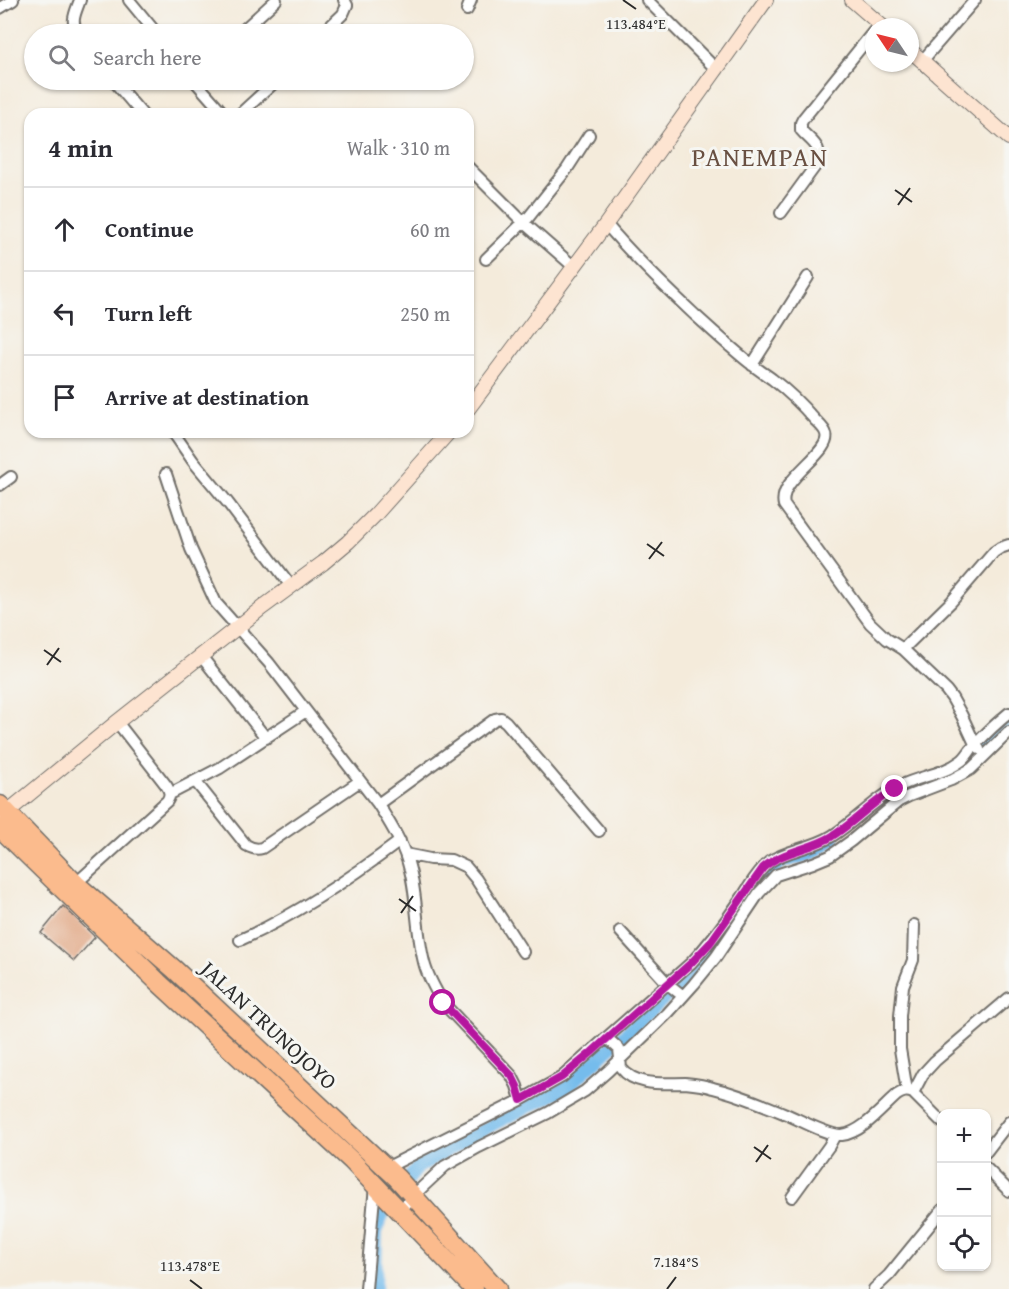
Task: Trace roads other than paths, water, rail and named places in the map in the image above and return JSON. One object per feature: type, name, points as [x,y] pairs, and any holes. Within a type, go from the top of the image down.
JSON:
[{"type":"highway","name":"JALAN TRUNOJOYO","points":[[2,816],[158,982],[379,1189],[474,1289]]},
{"type":"highway","name":"JALAN TRUNOJOYO","points":[[71,888],[174,969],[392,1173],[497,1289]]},
{"type":"highway","points":[[241,1059],[255,1046]]},
{"type":"main road","points":[[474,401],[606,224],[766,0]]},
{"type":"main road","points":[[852,0],[869,18]]},
{"type":"main road","points":[[919,58],[1009,138]]},
{"type":"main road","points":[[2,816],[117,722],[348,542],[444,438]]},
{"type":"street","points":[[0,8],[13,0]]},
{"type":"street","points":[[73,24],[80,0]]},
{"type":"street","points":[[129,0],[149,24]]},
{"type":"street","points":[[250,24],[276,0]]},
{"type":"street","points":[[332,24],[343,14],[347,5],[344,0]]},
{"type":"street","points":[[647,0],[717,70]]},
{"type":"street","points":[[922,60],[975,0]]},
{"type":"street","points":[[781,213],[819,158],[819,149],[801,130],[801,123],[865,43]]},
{"type":"street","points":[[122,90],[137,108]]},
{"type":"street","points":[[203,90],[219,108]]},
{"type":"street","points":[[247,108],[266,90]]},
{"type":"street","points":[[486,259],[541,202],[567,169],[589,135]]},
{"type":"street","points":[[474,174],[573,267]]},
{"type":"street","points":[[606,224],[624,246],[694,314],[798,401],[824,430],[827,436],[826,441],[785,490],[784,505],[870,623],[887,639],[903,649],[946,690],[980,750]]},
{"type":"street","points":[[752,364],[808,278]]},
{"type":"street","points":[[177,438],[291,586]]},
{"type":"street","points":[[166,474],[190,549],[216,603],[269,663],[378,804],[400,841],[410,870],[425,965],[430,979],[443,1003],[512,1076],[521,1100]]},
{"type":"street","points":[[0,485],[11,477]]},
{"type":"street","points":[[903,649],[951,602],[994,552],[1009,545]]},
{"type":"street","points":[[201,656],[266,738]]},
{"type":"street","points":[[71,888],[167,801],[170,794],[220,768],[306,711]]},
{"type":"street","points":[[392,1173],[562,1077],[592,1052],[612,1043],[716,957],[773,868],[790,852],[830,856],[899,801],[971,769],[980,750],[1009,712]]},
{"type":"street","points":[[378,804],[495,719],[501,718],[598,831]]},
{"type":"street","points":[[117,722],[166,785],[170,794]]},
{"type":"street","points":[[398,1209],[412,1193],[445,1166],[479,1146],[548,1113],[585,1090],[619,1061],[668,1013],[675,990],[691,963],[710,943],[763,868],[773,868],[811,855],[830,837],[887,793],[902,784],[959,763],[968,755],[1009,732]]},
{"type":"street","points":[[195,781],[246,845],[258,849],[360,781]]},
{"type":"street","points":[[240,939],[297,911],[364,868],[400,841]]},
{"type":"street","points":[[405,854],[451,860],[466,867],[523,952]]},
{"type":"street","points":[[914,924],[913,960],[903,986],[900,1049],[910,1092],[937,1117]]},
{"type":"street","points":[[620,931],[675,990]]},
{"type":"street","points":[[792,1197],[832,1140],[852,1133],[897,1095],[910,1092],[935,1060],[1009,998]]},
{"type":"street","points":[[612,1043],[621,1053],[619,1061],[623,1071],[638,1079],[657,1083],[700,1084],[714,1088],[763,1105],[832,1140]]},
{"type":"street","points":[[991,1147],[1009,1122]]},
{"type":"street","points":[[991,1172],[1009,1191]]},
{"type":"street","points":[[366,1289],[379,1189]]},
{"type":"street","points":[[874,1289],[889,1275],[937,1216]]},
{"type":"waterway","points":[[969,757],[1009,720]]},
{"type":"waterway","points":[[746,898],[765,873],[783,861],[811,854],[833,838]]},
{"type":"waterway","points":[[375,1289],[376,1230],[384,1210],[418,1167],[495,1123],[566,1088],[695,970],[718,938]]},
{"type":"district","name":"PANEMPAN","points":[[760,157]]}]
